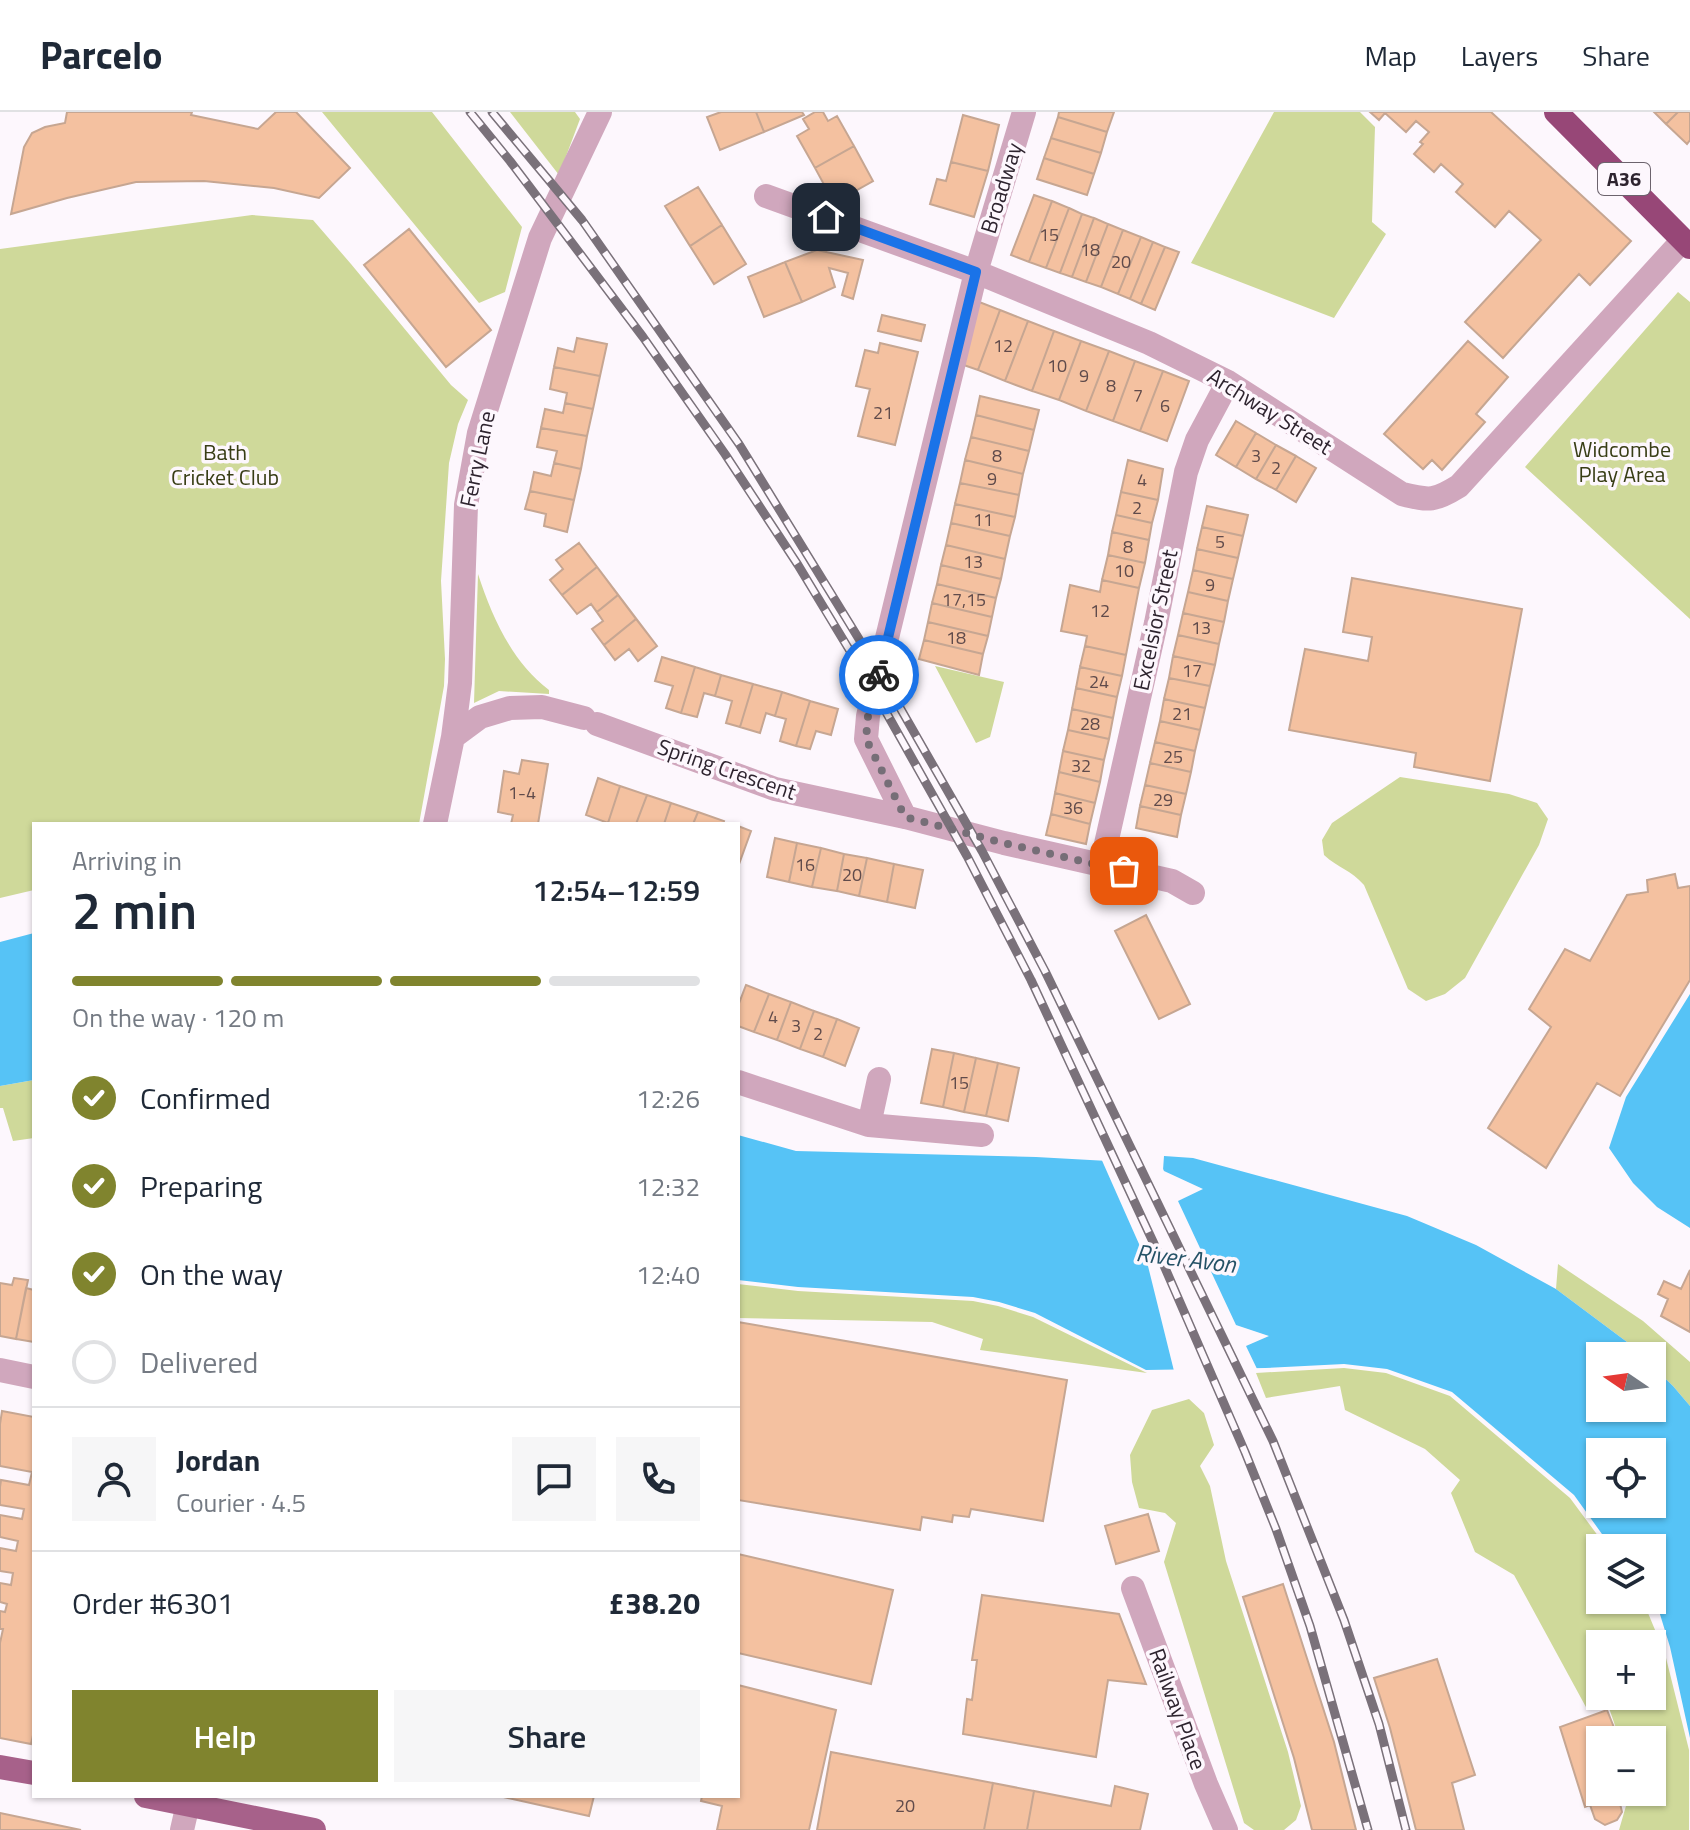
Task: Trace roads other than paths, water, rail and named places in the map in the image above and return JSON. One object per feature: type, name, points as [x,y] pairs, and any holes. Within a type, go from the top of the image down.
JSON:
[{"type":"highway","name":"A36","points":[[1556,112],[1688,244]]},
{"type":"main road","points":[[0,1767],[32,1773]]},
{"type":"main road","points":[[156,1798],[314,1830]]},
{"type":"street","name":"Ferry Lane","points":[[435,822],[453,737],[460,683],[466,505],[479,433],[540,238],[600,112]]},
{"type":"street","name":"Broadway","points":[[905,817],[866,739],[868,716],[976,272],[1024,112]]},
{"type":"street","name":"Archway Street","points":[[766,196],[976,272],[1149,343],[1228,382],[1402,494],[1421,498],[1441,498],[1459,486],[1688,244]]},
{"type":"street","name":"Excelsior Street","points":[[1101,866],[1156,623],[1186,472],[1197,440],[1228,382]]},
{"type":"street","name":"Spring Crescent","points":[[453,737],[480,717],[510,708],[542,707],[591,721],[775,789],[1172,881],[1193,893]]},
{"type":"street","points":[[869,1125],[879,1079]]},
{"type":"street","points":[[740,1083],[869,1125],[982,1135]]},
{"type":"street","points":[[0,1370],[32,1377]]},
{"type":"street","name":"Railway Place","points":[[1133,1588],[1226,1830]]},
{"type":"street","points":[[182,1830],[188,1804]]},
{"type":"water","points":[[32,934],[32,1080],[0,1086],[0,942]]},
{"type":"water","points":[[1690,994],[1690,1228],[1657,1207],[1633,1183],[1609,1148],[1626,1097]]},
{"type":"water","name":"River Avon","points":[[740,1136],[796,1151],[1036,1157],[1108,1161],[1163,1170],[1164,1156],[1193,1158],[1407,1216],[1476,1245],[1556,1289],[1627,1342],[1586,1342],[1586,1422],[1666,1422],[1666,1379],[1690,1406],[1690,1738],[1660,1614],[1666,1614],[1666,1534],[1602,1534],[1590,1518],[1666,1518],[1666,1438],[1586,1438],[1586,1512],[1574,1495],[1452,1392],[1387,1369],[1344,1364],[1146,1370],[1035,1313],[973,1297],[798,1287],[740,1280]]},
{"type":"railway","points":[[470,112],[643,337],[725,454],[798,565],[873,689],[967,856],[1031,980],[1162,1261],[1245,1452],[1310,1626],[1368,1830]]},
{"type":"railway","points":[[492,112],[582,220],[739,444],[883,678],[982,851],[1045,971],[1273,1441],[1344,1620],[1379,1724],[1406,1830]]},
{"type":"park label","name":"Widcombe Play Area","points":[[1622,462]]},
{"type":"park label","name":"Bath Cricket Club","points":[[225,464]]}]
